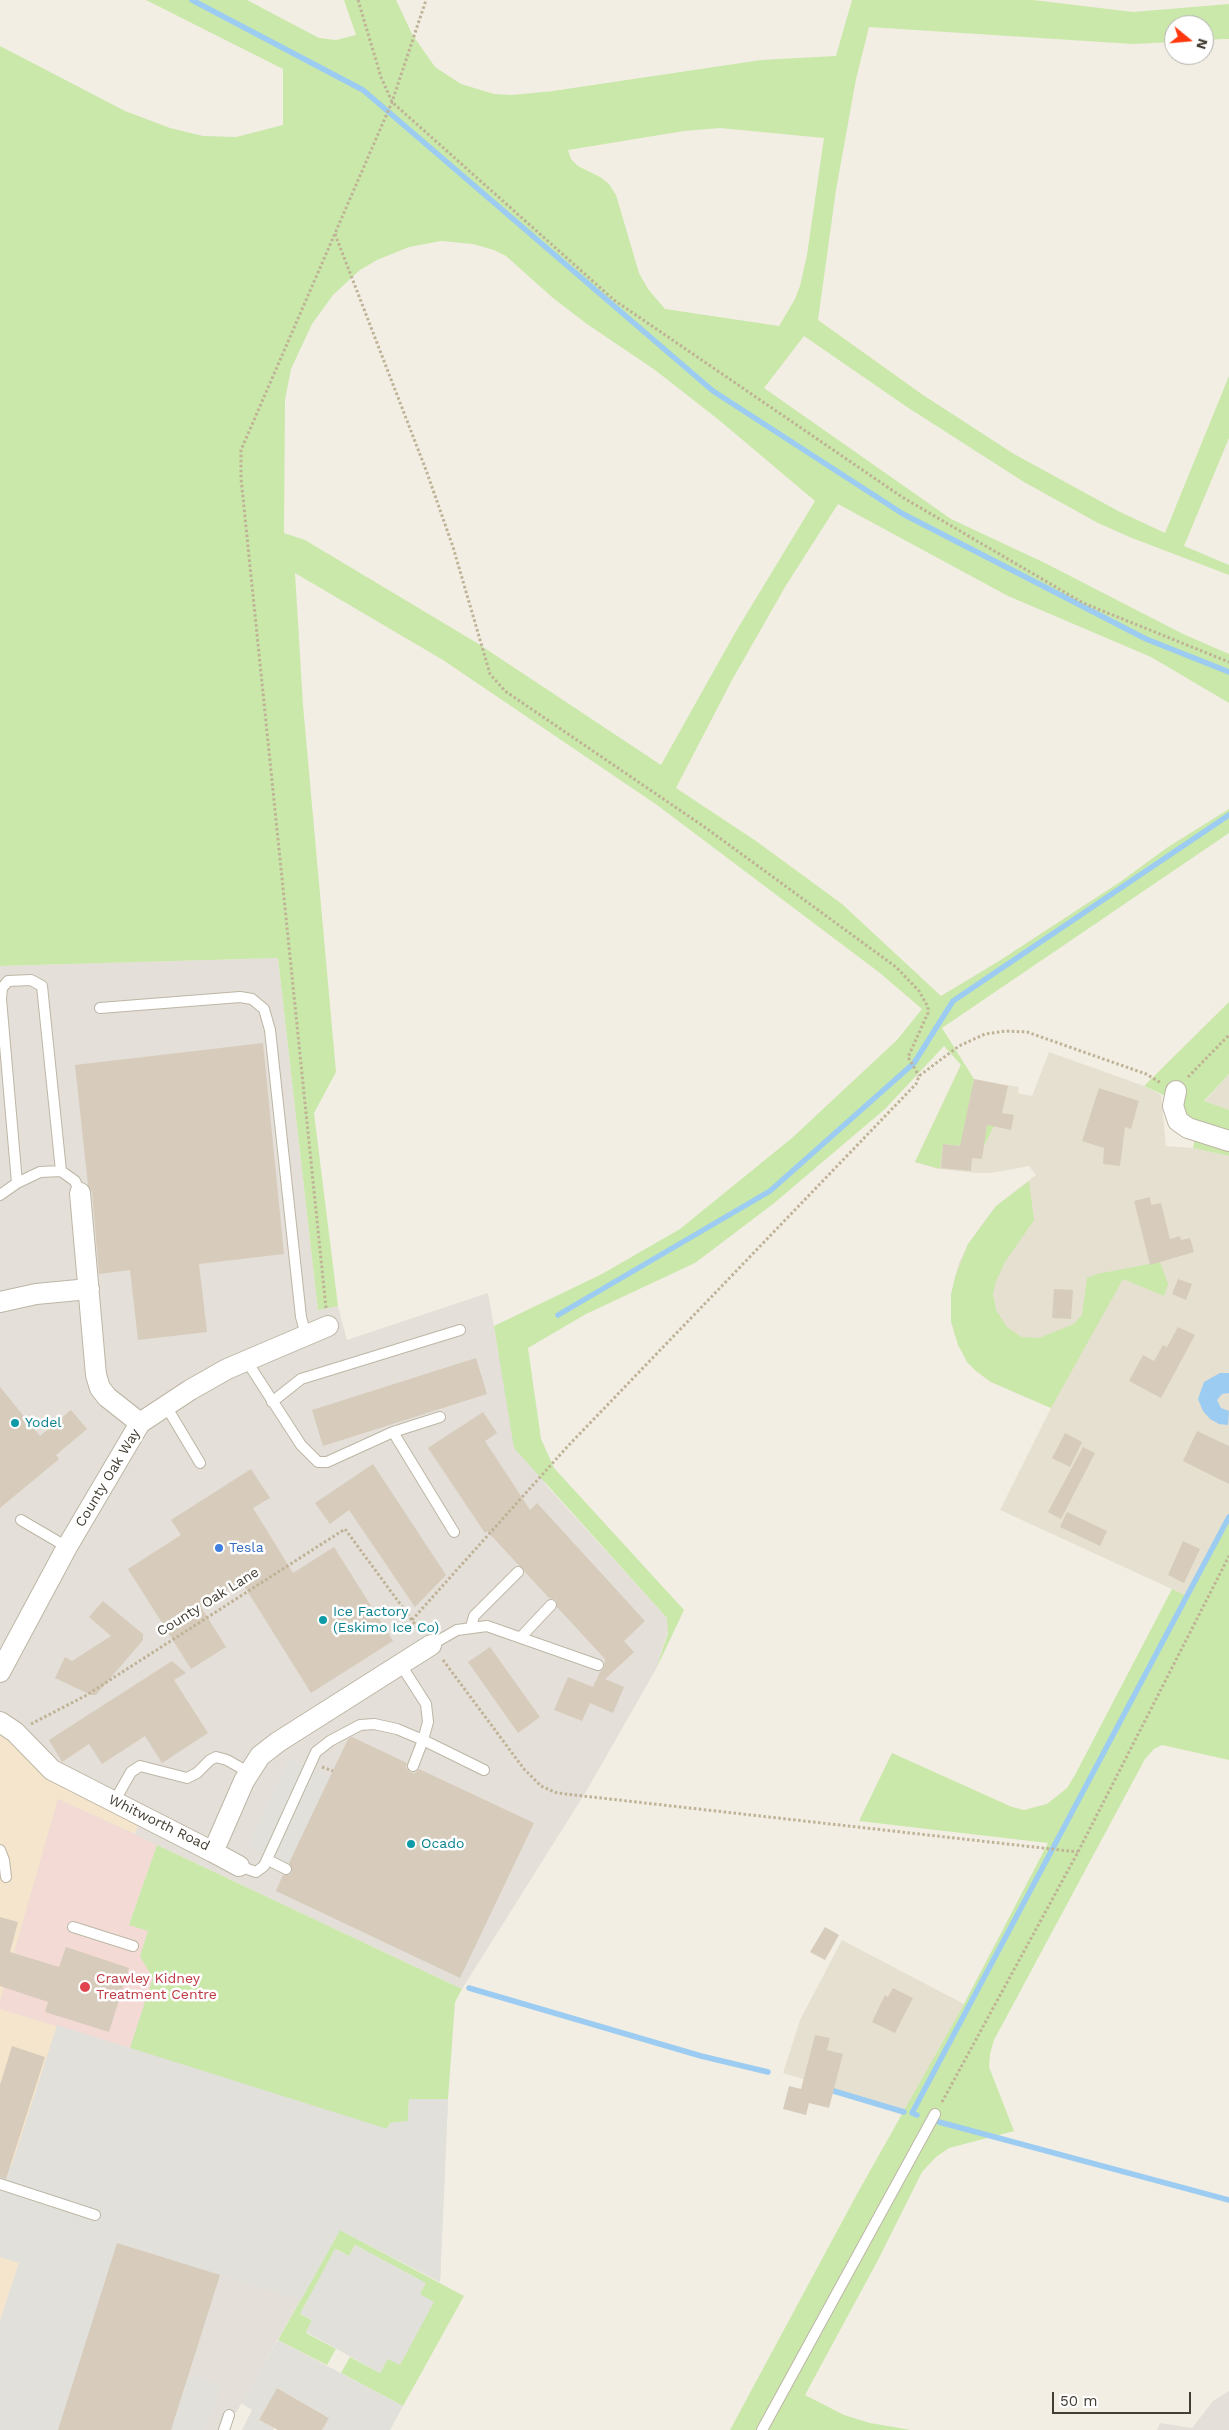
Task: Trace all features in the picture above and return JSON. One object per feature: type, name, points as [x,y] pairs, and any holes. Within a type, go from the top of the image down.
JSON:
[{"type":"street","points":[[1176,1091],[1173,1106],[1178,1121],[1188,1128],[1229,1141]]},
{"type":"street","points":[[80,1193],[98,1382],[103,1393],[111,1402],[140,1423]]},
{"type":"street","points":[[0,1302],[36,1294],[89,1289]]},
{"type":"street","name":"County Oak Way","points":[[0,1672],[67,1547],[140,1423],[206,1380],[246,1360],[328,1326]]},
{"type":"street","name":"Whitworth Road","points":[[8,1727],[52,1770],[213,1852],[248,1772],[260,1756],[278,1742],[431,1645]]},
{"type":"street","points":[[213,1852],[239,1866]]},
{"type":"lane","points":[[18,1182],[1,999],[2,988],[8,982],[31,980],[42,986],[61,1171]]},
{"type":"lane","points":[[100,1008],[240,997],[252,999],[264,1009],[270,1030],[301,1318],[306,1335]]},
{"type":"lane","points":[[0,1195],[18,1182],[40,1172],[61,1171],[75,1181],[80,1193]]},
{"type":"lane","points":[[272,1402],[301,1379],[460,1330]]},
{"type":"lane","points":[[246,1360],[305,1450],[321,1462],[331,1460],[393,1432],[440,1417]]},
{"type":"lane","points":[[166,1406],[200,1462]]},
{"type":"lane","points":[[393,1432],[454,1532]]},
{"type":"lane","points":[[21,1520],[67,1547]]},
{"type":"lane","points":[[471,1627],[474,1616],[518,1572]]},
{"type":"lane","points":[[521,1637],[551,1605]]},
{"type":"lane","points":[[431,1645],[457,1630],[471,1627],[493,1627],[598,1665]]},
{"type":"lane","points":[[401,1665],[426,1704],[428,1722],[413,1766]]},
{"type":"lane","points":[[239,1866],[256,1872],[261,1870],[268,1860],[311,1764],[323,1746],[352,1729],[368,1724],[389,1726],[423,1740],[484,1770]]},
{"type":"lane","points":[[114,1802],[131,1772],[140,1766],[187,1778],[197,1773],[210,1760],[216,1758],[227,1760],[248,1772]]},
{"type":"lane","points":[[0,1850],[4,1860],[6,1877]]},
{"type":"lane","points":[[268,1860],[286,1869]]},
{"type":"lane","points":[[73,1927],[133,1946]]},
{"type":"lane","points":[[762,2430],[935,2114]]},
{"type":"lane","points":[[0,2184],[94,2215]]},
{"type":"lane","points":[[224,2430],[229,2415]]},
{"type":"path","points":[[358,0],[381,77],[392,102],[614,300],[902,497],[1083,603],[1229,662]]},
{"type":"path","points":[[328,1326],[241,462],[244,439],[392,102],[426,0]]},
{"type":"path","points":[[334,233],[426,470],[453,546],[490,674],[505,691],[706,828],[896,967],[918,991],[928,1007],[928,1013],[908,1057],[919,1076]]},
{"type":"path","points":[[412,1620],[567,1447],[916,1084],[919,1076],[959,1046],[974,1038],[996,1032],[1016,1031],[1042,1035],[1146,1074],[1176,1091],[1184,1080],[1229,1035]]},
{"type":"path","name":"County Oak Lane","points":[[8,1727],[84,1696],[345,1529],[524,1770],[545,1789],[564,1794],[1078,1852]]},
{"type":"path","points":[[935,2114],[1078,1852],[1229,1556]]},
{"type":"shaded area","points":[[278,958],[318,1309],[338,1306],[347,1340],[488,1293],[500,1360],[545,1484],[667,1618],[669,1627],[656,1669],[587,1790],[462,1989],[157,1845],[129,1925],[387,2129],[417,2103],[448,2099],[440,2282],[340,2230],[236,2413],[231,2410],[224,2430],[0,2430],[0,2321],[19,2263],[0,2257],[11,2167],[57,2026],[0,2009],[0,2002],[58,1799],[135,1834],[141,1816],[52,1770],[0,1722],[0,966]]},
{"type":"shaded area","points":[[1049,1052],[1144,1086],[1161,1095],[1166,1146],[1193,1148],[1229,1156],[1229,1517],[1187,1596],[1000,1510],[1051,1408],[991,1382],[976,1371],[967,1362],[954,1333],[951,1321],[951,1295],[959,1263],[968,1244],[996,1206],[1036,1175],[1029,1166],[991,1173],[977,1173],[940,1169],[915,1162],[961,1064],[974,1079],[1019,1087],[1018,1093],[1032,1096]]},
{"type":"shaded area","points":[[1229,1074],[1229,1110],[1204,1102]]},
{"type":"shaded area","points":[[0,1722],[141,1815],[135,1835],[57,2026],[12,2168],[0,2164]]},
{"type":"shaded area","points":[[288,1760],[330,1777],[289,1864],[248,1845]]},
{"type":"shaded area","points":[[58,1799],[157,1845],[129,1924],[149,1931],[140,1956],[153,1978],[130,2048],[0,2009],[0,2002]]},
{"type":"shaded area","points":[[842,1940],[964,2004],[905,2110],[783,2073],[800,2020]]},
{"type":"shaded area","points":[[57,2025],[387,2129],[390,2123],[408,2121],[409,2099],[448,2099],[440,2282],[340,2230],[301,2300],[118,2243],[58,2430],[0,2430],[0,2321],[19,2263],[0,2257],[0,2164],[12,2167]]},
{"type":"shaded area","points":[[355,2245],[426,2283],[420,2294],[434,2302],[400,2365],[388,2359],[380,2373],[306,2332],[312,2320],[300,2314],[335,2249],[349,2256]]},
{"type":"shaded area","points":[[0,2257],[19,2263],[0,2321]]},
{"type":"shaded area","points":[[278,2340],[403,2406],[390,2430],[322,2430],[328,2417],[277,2388],[259,2420],[274,2428],[273,2430],[242,2430],[252,2410],[241,2403]]},
{"type":"shaded area","points":[[188,2375],[221,2385],[213,2416],[209,2415],[204,2430],[171,2430]]},
{"type":"shaded area","points":[[1229,2391],[1229,2430],[1157,2430],[1160,2423],[1192,2428],[1213,2401]]},
{"type":"green space","points":[[146,0],[247,0],[319,38],[336,40],[356,35],[344,0],[396,0],[412,34],[435,67],[461,84],[494,94],[512,95],[553,91],[761,60],[836,56],[852,0],[1033,0],[1133,12],[1229,4],[1229,39],[1214,40],[1214,15],[1164,15],[1164,42],[1133,44],[869,27],[856,79],[836,190],[818,320],[923,395],[1014,454],[1120,512],[1165,533],[1229,376],[1229,438],[1184,546],[1229,565],[1229,575],[1098,523],[1024,482],[907,407],[804,336],[764,388],[951,519],[1045,563],[1183,634],[1229,654],[1229,703],[1151,657],[1008,596],[838,504],[785,587],[732,680],[676,788],[756,841],[842,904],[941,996],[999,961],[1120,882],[1168,847],[1229,809],[1229,833],[942,1028],[974,1079],[966,1120],[994,1126],[983,1148],[943,1144],[940,1169],[915,1162],[961,1065],[944,1046],[885,1109],[773,1204],[695,1263],[586,1314],[528,1348],[541,1439],[554,1468],[684,1610],[656,1669],[668,1633],[667,1618],[514,1448],[494,1326],[602,1274],[680,1229],[792,1138],[897,1040],[922,1009],[880,973],[657,805],[443,660],[295,573],[303,705],[336,1072],[314,1113],[338,1306],[318,1310],[278,958],[0,966],[0,46],[125,111],[170,128],[203,136],[236,137],[283,125],[283,69]],"holes":[[[720,128],[824,138],[807,255],[800,286],[795,299],[779,326],[665,309],[648,289],[639,273],[616,195],[609,184],[600,177],[578,166],[571,159],[568,150],[684,131]],[[441,241],[473,244],[494,250],[506,256],[553,298],[587,324],[655,370],[719,420],[815,501],[735,633],[661,765],[477,643],[305,540],[284,533],[285,400],[291,369],[312,324],[333,295],[360,270],[377,260],[409,247]]]},
{"type":"green space","points":[[1229,1002],[1229,1074],[1204,1101],[1229,1110],[1229,1156],[1193,1148],[1198,1124],[1189,1121],[1170,1098],[1144,1086]]},
{"type":"green space","points":[[1029,1181],[1034,1220],[1005,1262],[996,1281],[993,1294],[996,1310],[1007,1327],[1022,1337],[1039,1338],[1074,1324],[1082,1315],[1087,1278],[1097,1274],[1160,1262],[1168,1284],[1164,1296],[1123,1279],[1051,1408],[991,1382],[976,1371],[967,1362],[958,1345],[951,1321],[951,1295],[955,1277],[968,1244],[996,1206]]},
{"type":"green space","points":[[1229,1517],[1229,1760],[1162,1745],[1154,1749],[1145,1759],[994,2040],[989,2067],[1014,2131],[949,2148],[936,2157],[922,2172],[878,2260],[805,2395],[844,2415],[870,2423],[911,2430],[730,2430],[857,2194],[964,2004],[1048,1843],[859,1821],[892,1753],[1012,1807],[1024,1810],[1047,1804],[1067,1788],[1075,1775],[1172,1589],[1187,1596]]},
{"type":"green space","points":[[157,1845],[462,1989],[455,2002],[448,2099],[409,2099],[408,2121],[390,2123],[387,2129],[130,2048],[153,1978],[140,1956],[148,1931],[129,1925]]},
{"type":"green space","points":[[340,2230],[464,2296],[403,2406],[341,2373],[350,2357],[380,2373],[425,2283],[355,2245],[349,2256],[336,2249],[300,2314],[312,2320],[306,2333],[336,2349],[327,2365],[278,2340]]},
{"type":"water","points":[[1220,1373],[1229,1373],[1229,1393],[1222,1394],[1217,1400],[1221,1408],[1229,1411],[1228,1425],[1219,1424],[1210,1419],[1203,1411],[1198,1399],[1204,1382]]},
{"type":"building","points":[[263,1043],[284,1254],[199,1264],[207,1332],[138,1340],[130,1270],[99,1274],[92,1192],[88,1185],[75,1065]]},
{"type":"building","points":[[974,1079],[1008,1086],[1002,1113],[1014,1115],[1011,1130],[987,1125],[982,1159],[972,1158],[971,1171],[941,1168],[943,1144],[960,1146]]},
{"type":"building","points":[[1099,1088],[1139,1101],[1131,1129],[1125,1127],[1120,1166],[1103,1164],[1104,1148],[1082,1141]]},
{"type":"building","points":[[1150,1197],[1151,1205],[1161,1203],[1170,1239],[1180,1236],[1181,1240],[1190,1238],[1194,1252],[1150,1265],[1134,1201]]},
{"type":"building","points":[[1178,1279],[1192,1284],[1186,1300],[1172,1294]]},
{"type":"building","points":[[1054,1289],[1073,1290],[1071,1319],[1052,1318]]},
{"type":"building","points":[[1178,1327],[1195,1335],[1161,1398],[1129,1381],[1143,1355],[1154,1361],[1163,1345],[1167,1347]]},
{"type":"building","points":[[476,1358],[487,1394],[323,1446],[312,1410]]},
{"type":"building","name":"Yodel","points":[[0,1387],[40,1436],[71,1410],[87,1429],[56,1455],[59,1459],[0,1508]]},
{"type":"building","points":[[483,1412],[497,1433],[485,1441],[530,1510],[537,1503],[645,1621],[624,1641],[634,1652],[605,1679],[624,1687],[613,1713],[590,1703],[582,1721],[554,1710],[568,1677],[593,1687],[604,1668],[605,1659],[557,1607],[556,1600],[549,1598],[487,1531],[485,1533],[428,1448]]},
{"type":"building","points":[[1197,1431],[1229,1446],[1229,1484],[1183,1461]]},
{"type":"building","points":[[1065,1433],[1082,1442],[1070,1467],[1052,1458]]},
{"type":"building","points":[[1083,1447],[1095,1453],[1061,1519],[1048,1512]]},
{"type":"building","points":[[373,1464],[446,1575],[415,1607],[349,1510],[330,1524],[315,1503]]},
{"type":"building","points":[[251,1469],[270,1498],[253,1508],[293,1573],[334,1547],[393,1641],[311,1693],[241,1581],[201,1607],[226,1647],[191,1669],[128,1569],[181,1535],[171,1520]]},
{"type":"building","points":[[1067,1512],[1107,1531],[1100,1546],[1060,1527]]},
{"type":"building","points":[[1183,1541],[1200,1549],[1184,1583],[1168,1575]]},
{"type":"building","points":[[103,1601],[143,1634],[143,1640],[96,1695],[91,1695],[55,1678],[65,1657],[72,1661],[111,1636],[89,1617]]},
{"type":"building","points":[[490,1647],[540,1717],[518,1733],[468,1662]]},
{"type":"building","points":[[172,1661],[186,1673],[174,1680],[208,1733],[162,1763],[145,1736],[102,1764],[89,1744],[62,1762],[49,1740]]},
{"type":"building","name":"Ocado","points":[[352,1737],[407,1763],[406,1768],[410,1772],[415,1773],[419,1769],[534,1823],[460,1978],[276,1891],[283,1875],[289,1875],[292,1872],[289,1863],[348,1739]]},
{"type":"building","name":"Crawley Kidney Treatment Centre","points":[[0,1917],[18,1922],[10,1952],[59,1967],[66,1947],[129,1968],[109,2032],[45,2012],[48,2002],[0,1986]]},
{"type":"building","points":[[825,1927],[839,1935],[825,1960],[810,1952]]},
{"type":"building","points":[[893,1988],[913,1998],[895,2033],[872,2022],[885,1995],[888,1997]]},
{"type":"building","points":[[815,2035],[830,2038],[827,2050],[843,2054],[829,2108],[809,2103],[806,2115],[783,2109],[789,2086],[801,2089]]},
{"type":"building","points":[[12,2046],[45,2057],[6,2179],[0,2177],[0,2085]]},
{"type":"building","points":[[117,2243],[220,2275],[171,2430],[58,2430]]},
{"type":"building","points":[[277,2388],[329,2418],[322,2430],[278,2430],[259,2420]]},
{"type":"waterway","points":[[192,0],[363,90],[713,391],[903,514],[1146,639],[1229,672]]},
{"type":"waterway","points":[[558,1315],[770,1191],[914,1063],[953,1001],[1229,815]]},
{"type":"waterway","points":[[917,2115],[912,2113],[1229,1517]]},
{"type":"waterway","points":[[469,1988],[701,2056],[768,2072]]},
{"type":"waterway","points":[[827,2089],[904,2112]]},
{"type":"waterway","points":[[939,2122],[1229,2200]]},
{"type":"place","name":"Yodel","points":[[15,1423]]},
{"type":"place","name":"Tesla","points":[[219,1548]]},
{"type":"place","name":"Ice Factory (Eskimo Ice Co)","points":[[323,1620]]},
{"type":"place","name":"Ocado","points":[[411,1844]]},
{"type":"place","name":"Crawley Kidney Treatment Centre","points":[[85,1987]]}]
